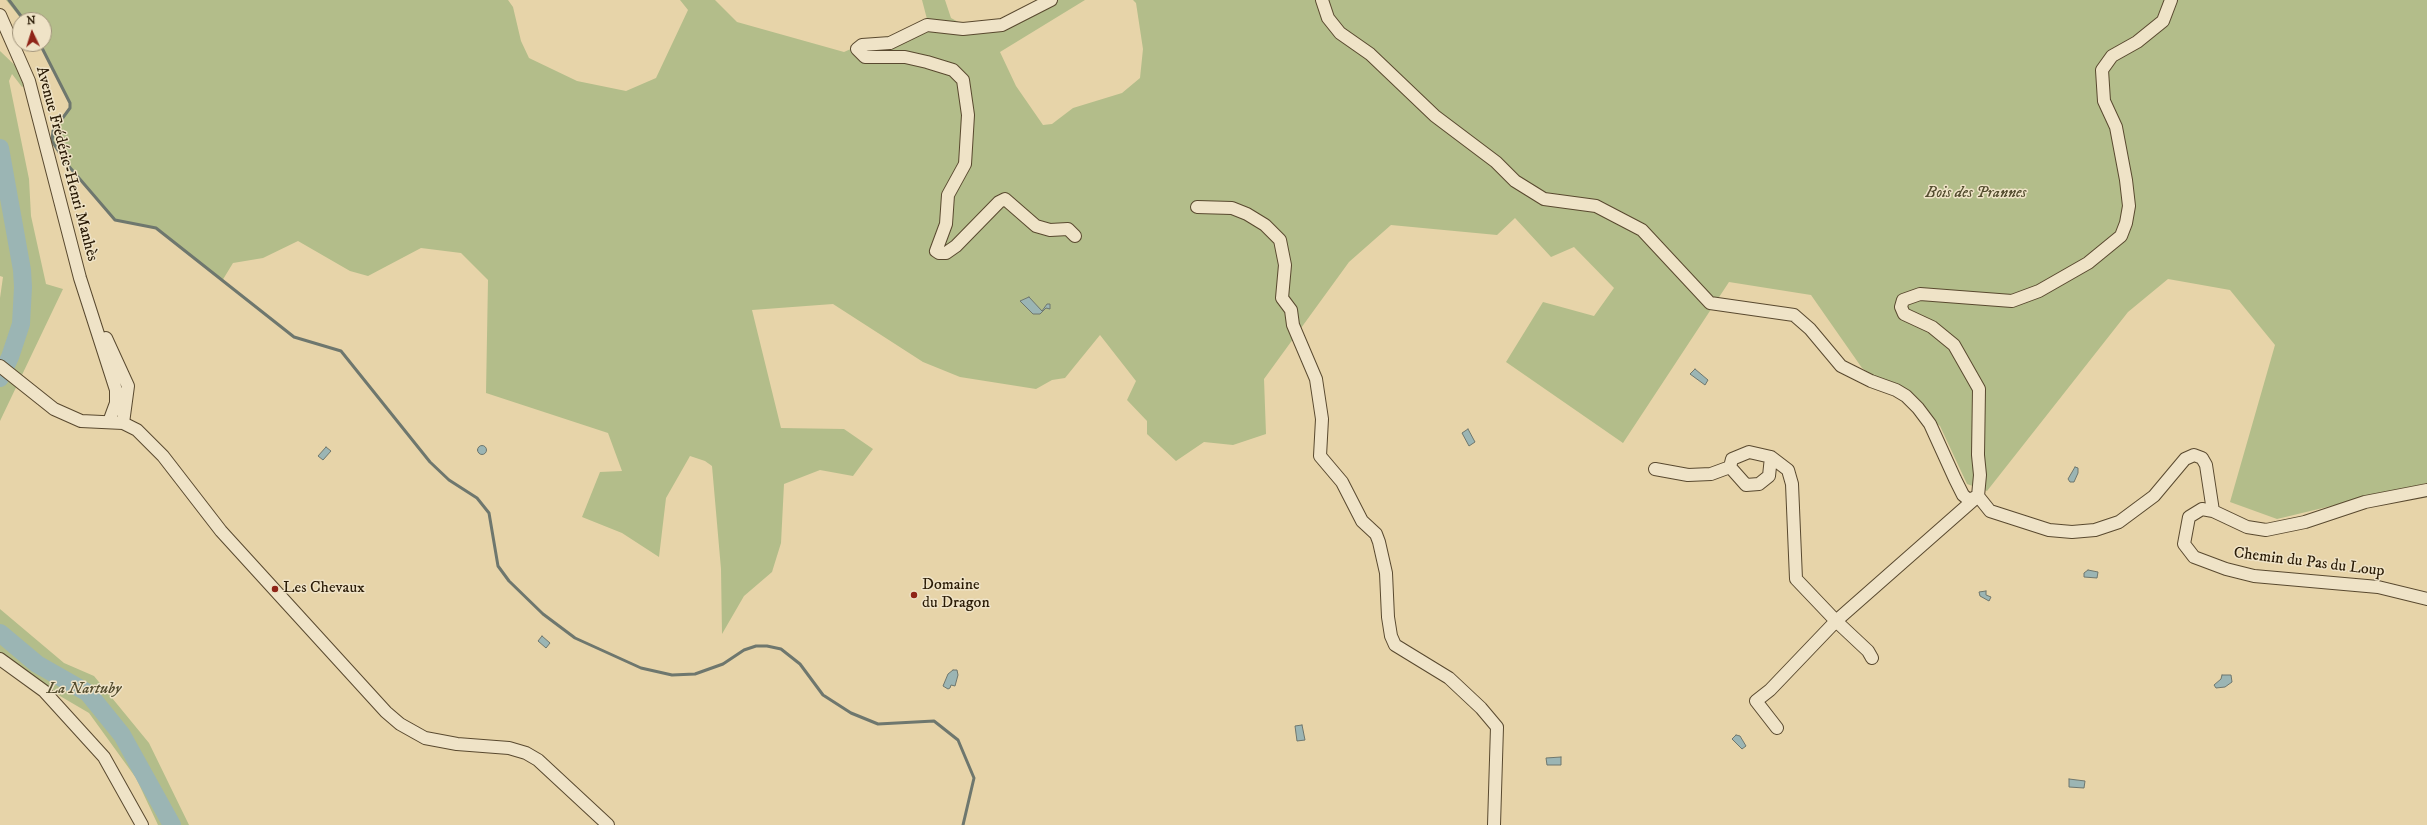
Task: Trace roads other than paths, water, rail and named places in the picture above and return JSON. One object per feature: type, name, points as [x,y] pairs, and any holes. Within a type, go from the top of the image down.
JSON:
[{"type":"street","points":[[1051,0],[1002,25],[963,28],[927,25],[890,43],[862,45],[857,49],[864,57],[905,56],[927,62],[954,70],[963,80],[968,115],[965,164],[948,195],[946,224],[936,246],[936,251],[939,253],[946,253],[956,246],[999,202],[1005,199],[1036,226],[1050,230],[1068,229],[1075,236]]},
{"type":"street","points":[[1322,0],[1328,18],[1340,33],[1370,54],[1435,116],[1496,162],[1515,180],[1544,199],[1596,206],[1642,230],[1710,303],[1794,316],[1810,329],[1841,366],[1871,381],[1896,390],[1906,396],[1918,408],[1930,424],[1963,495],[1969,500],[1978,496]]},
{"type":"street","points":[[2171,0],[2163,21],[2137,42],[2112,56],[2102,70],[2104,101],[2116,127],[2126,180],[2129,206],[2126,223],[2121,236],[2088,263],[2039,291],[2012,301],[1920,294],[1903,300],[1901,307],[1904,314],[1932,327],[1954,346],[1979,389],[1978,496],[1990,511],[2030,525],[2062,532],[2094,530],[2119,522],[2154,496],[2185,459],[2194,455],[2202,458],[2206,465],[2213,511]]},
{"type":"street","name":"Avenue Frédéric-Henri Manhès","points":[[0,15],[29,81],[80,278],[116,390],[116,403],[109,422]]},
{"type":"street","points":[[1197,207],[1232,208],[1247,214],[1265,225],[1280,240],[1285,265],[1282,298],[1291,310],[1293,325],[1316,379],[1322,419],[1320,456],[1342,482],[1362,521],[1376,534],[1386,573],[1388,617],[1391,636],[1395,645],[1448,678],[1481,708],[1497,727],[1494,825]]},
{"type":"street","name":"Avenue Frédéric-Henri Manhès","points":[[80,278],[128,386],[123,423]]},
{"type":"street","points":[[0,366],[54,409],[81,421],[123,423],[137,430],[150,442],[221,531],[386,712],[400,724],[425,738],[457,744],[509,748],[526,754],[538,760],[608,825]]},
{"type":"street","points":[[1730,467],[1732,458],[1749,452],[1771,457],[1788,470],[1792,484],[1796,579],[1836,621],[1868,651],[1872,658]]},
{"type":"street","points":[[1730,467],[1746,485],[1759,484],[1769,476],[1771,457]]},
{"type":"street","points":[[1655,469],[1688,475],[1711,474],[1730,467]]},
{"type":"street","name":"Chemin du Pas du Loup","points":[[2427,490],[2365,502],[2305,522],[2266,530],[2247,527],[2213,511],[2202,508],[2189,517],[2184,544],[2194,557],[2226,570],[2254,576],[2378,587],[2427,599]]},
{"type":"street","points":[[1777,728],[1756,702],[1770,690],[1836,621],[1978,496]]},
{"type":"street","points":[[0,659],[44,690],[99,751],[142,825]]},
{"type":"water","points":[[1029,297],[1042,311],[1047,304],[1050,304],[1050,309],[1046,308],[1040,314],[1033,314],[1020,301]]},
{"type":"water","points":[[1695,369],[1708,380],[1705,385],[1690,374]]},
{"type":"water","points":[[1468,429],[1475,442],[1469,446],[1462,433]]},
{"type":"water","points":[[482,445],[487,450],[482,455],[477,450]]},
{"type":"water","points":[[326,447],[331,451],[323,460],[318,456]]},
{"type":"water","points":[[2075,467],[2078,468],[2078,473],[2074,482],[2070,482],[2068,479]]},
{"type":"water","points":[[2088,570],[2098,572],[2097,578],[2084,577],[2084,573]]},
{"type":"water","points":[[1986,591],[1986,595],[1991,597],[1989,601],[1980,596],[1979,592]]},
{"type":"water","points":[[542,636],[550,643],[546,648],[538,641]]},
{"type":"water","points":[[953,670],[957,670],[958,675],[955,686],[951,685],[948,689],[943,686],[948,674]]},
{"type":"water","points":[[2222,675],[2231,675],[2232,682],[2225,687],[2216,688],[2214,685],[2221,679]]},
{"type":"water","points":[[1302,725],[1305,740],[1297,741],[1295,726]]},
{"type":"water","points":[[1736,735],[1740,736],[1746,746],[1742,749],[1732,739]]},
{"type":"water","points":[[1561,757],[1561,765],[1547,765],[1546,758]]},
{"type":"water","points":[[2069,779],[2085,781],[2084,788],[2069,787]]},
{"type":"waterway","points":[[9,0],[18,12]]},
{"type":"waterway","points":[[44,52],[70,103],[70,108],[53,131],[52,141],[66,163],[115,220],[156,228],[294,337],[341,351],[430,462],[449,480],[477,498],[489,513],[498,566],[509,581],[543,614],[575,638],[641,668],[672,675],[695,674],[723,664],[744,650],[756,646],[767,646],[781,649],[800,664],[823,695],[851,713],[878,724],[934,721],[958,740],[974,778],[963,825]]},
{"type":"waterway","name":"La Nartuby","points":[[0,148],[22,270],[23,287],[21,324],[10,357],[0,378]]},
{"type":"waterway","name":"La Nartuby","points":[[0,633],[37,664],[88,693],[122,735],[172,825]]},
{"type":"place","name":"Les Chevaux","points":[[275,589]]},
{"type":"place","name":"Domaine du Dragon","points":[[914,595]]},
{"type":"park label","name":"Bois des Prannes","points":[[1976,194]]}]
